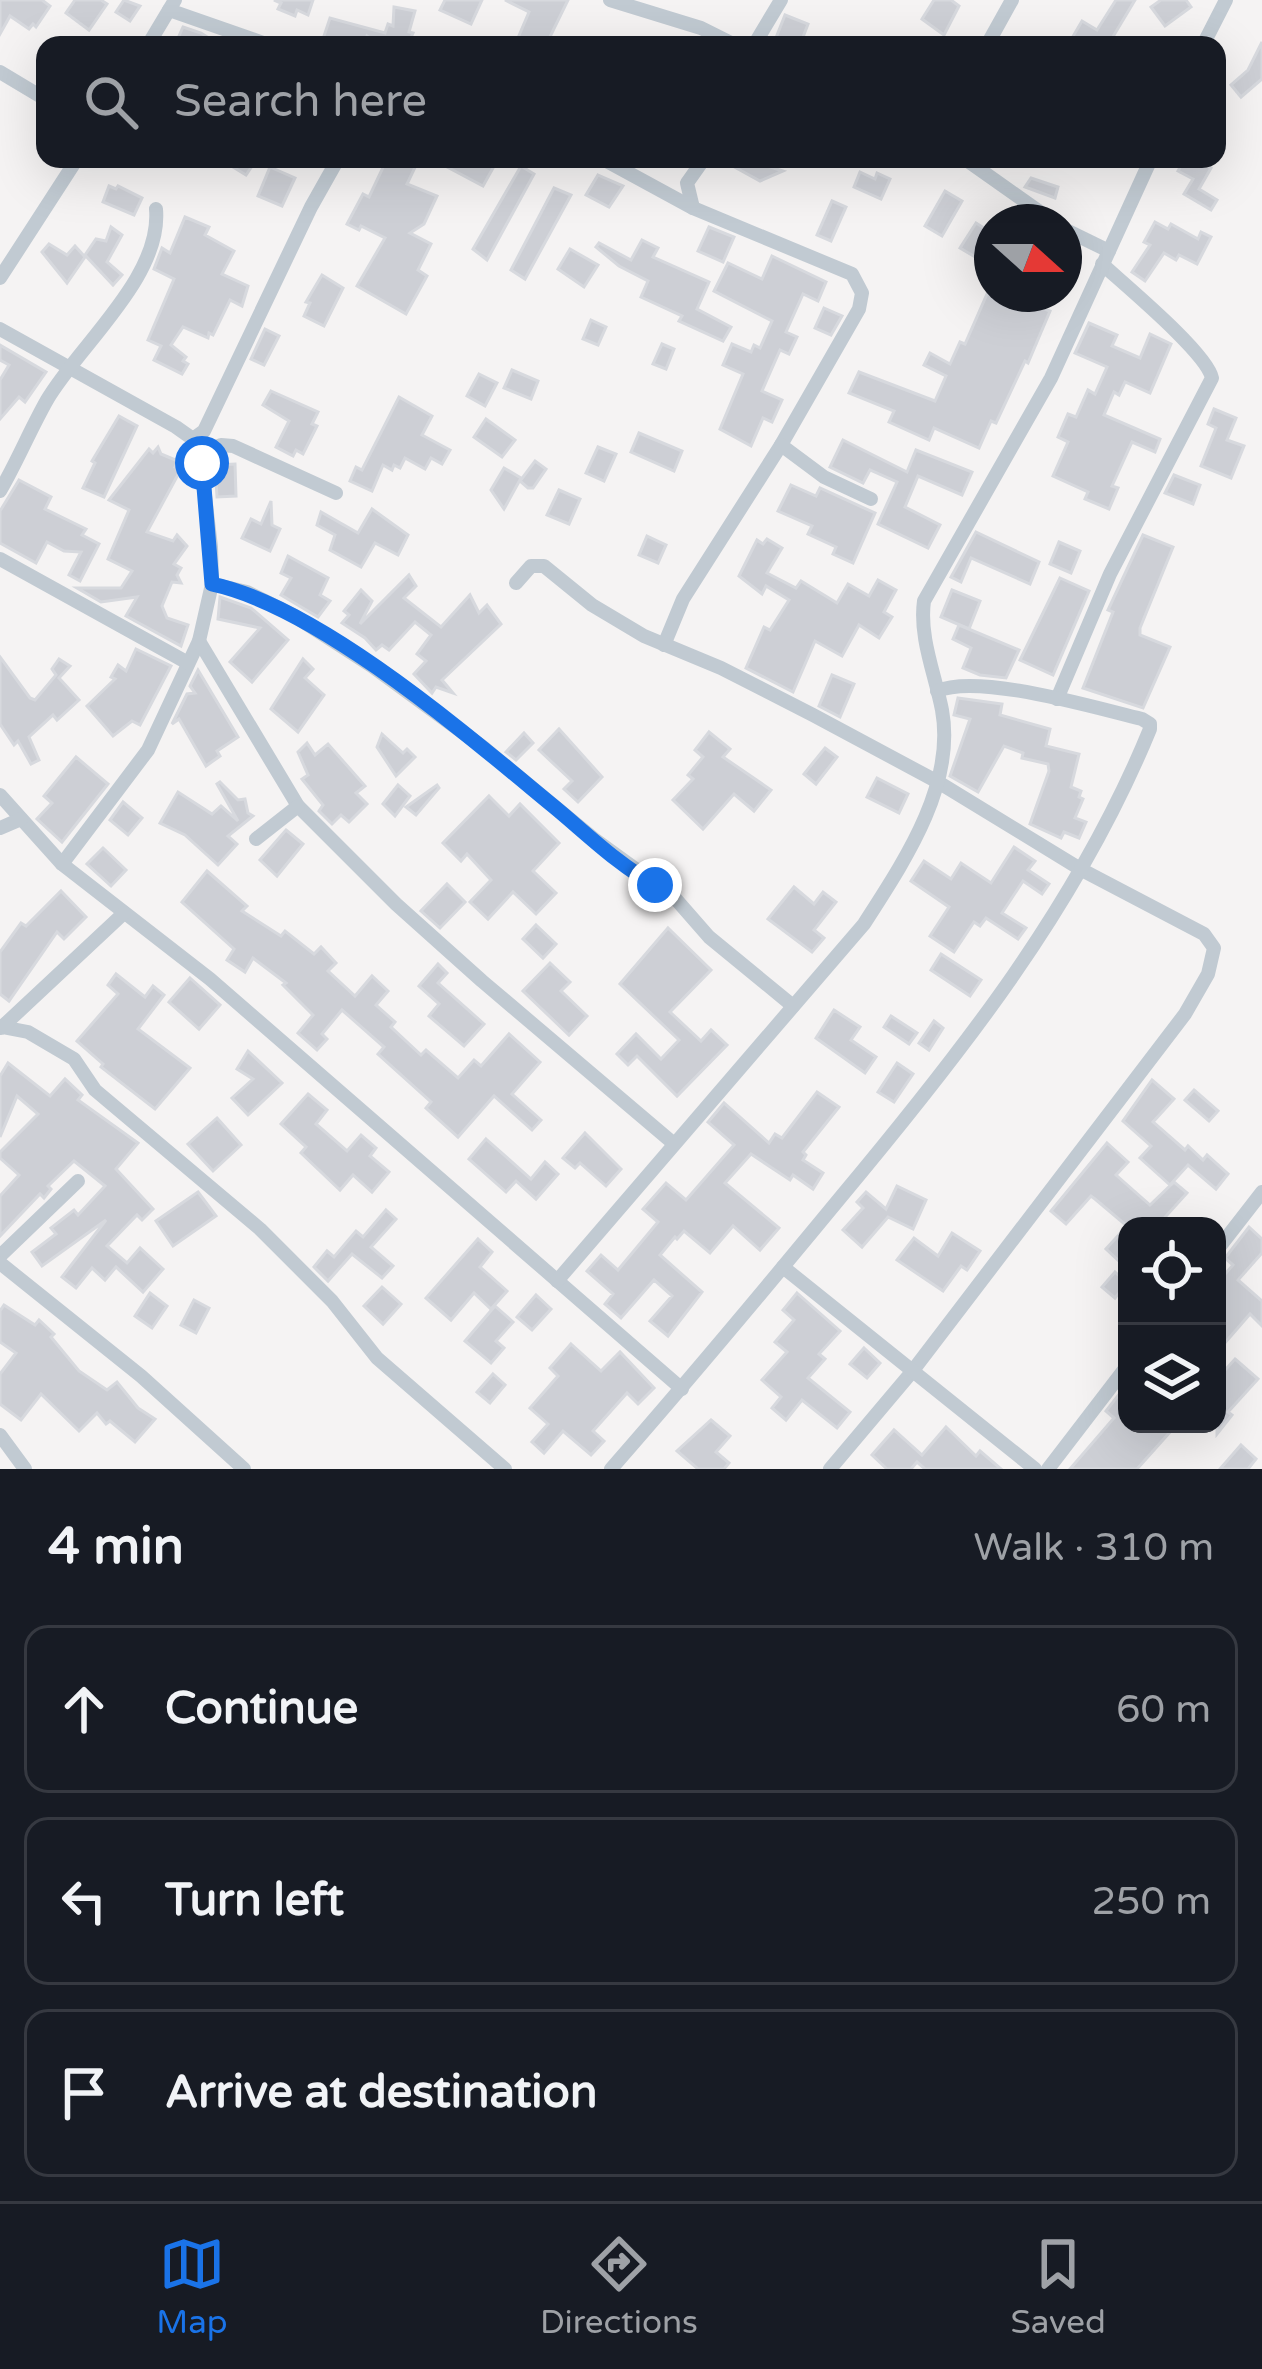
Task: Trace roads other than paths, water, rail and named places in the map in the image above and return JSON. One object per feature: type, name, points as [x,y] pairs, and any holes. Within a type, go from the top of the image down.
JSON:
[{"type":"street","points":[[610,0],[716,36]]},
{"type":"street","points":[[759,36],[781,0]]},
{"type":"street","points":[[991,36],[1012,0]]},
{"type":"street","points":[[1208,36],[1226,0]]},
{"type":"street","points":[[153,36],[172,5],[247,36]]},
{"type":"street","points":[[0,72],[36,94]]},
{"type":"street","points":[[0,278],[71,168]]},
{"type":"street","points":[[62,864],[141,760],[199,641],[212,584],[196,446],[333,168]]},
{"type":"street","points":[[620,168],[693,208],[822,259],[852,274],[860,287],[859,309],[781,445],[683,598],[664,645]]},
{"type":"street","points":[[693,208],[687,183],[698,168]]},
{"type":"street","points":[[978,168],[1029,204]]},
{"type":"street","points":[[557,1281],[864,924],[898,870],[938,782],[944,730],[922,622],[924,601],[1051,377],[1147,168]]},
{"type":"street","points":[[649,183],[687,183]]},
{"type":"street","points":[[0,491],[67,369],[134,284],[155,227],[156,209]]},
{"type":"street","points":[[1057,699],[1110,574],[1212,378],[1193,349],[1105,257],[1082,241]]},
{"type":"street","points":[[0,329],[67,369],[148,408],[196,446],[233,446],[336,493]]},
{"type":"street","points":[[781,445],[824,477],[871,500]]},
{"type":"street","points":[[0,559],[188,664]]},
{"type":"street","points":[[516,584],[531,566],[544,566],[592,605],[938,782],[1211,941],[1214,958],[1185,1014],[911,1373],[830,1469]]},
{"type":"street","points":[[212,584],[247,592],[293,615],[372,666],[674,897],[710,937],[793,1006]]},
{"type":"street","points":[[199,641],[298,806],[464,965],[673,1143]]},
{"type":"street","points":[[611,1469],[992,1011],[1082,870],[1150,724],[1057,699],[970,684],[938,691]]},
{"type":"street","points":[[0,796],[62,864],[210,979],[682,1389]]},
{"type":"street","points":[[256,839],[298,806]]},
{"type":"street","points":[[0,828],[21,819]]},
{"type":"street","points":[[1,1028],[124,913]]},
{"type":"street","points":[[22,1008],[28,1032]]},
{"type":"street","points":[[1,1028],[28,1032],[74,1059],[95,1090],[119,1113],[260,1229],[332,1300],[377,1358],[505,1469]]},
{"type":"street","points":[[77,1181],[0,1260],[141,1376],[244,1469]]},
{"type":"street","points":[[1226,1238],[1262,1192]]},
{"type":"street","points":[[783,1267],[1034,1469]]},
{"type":"street","points":[[1048,1469],[1118,1378]]},
{"type":"street","points":[[0,1435],[25,1469]]}]
